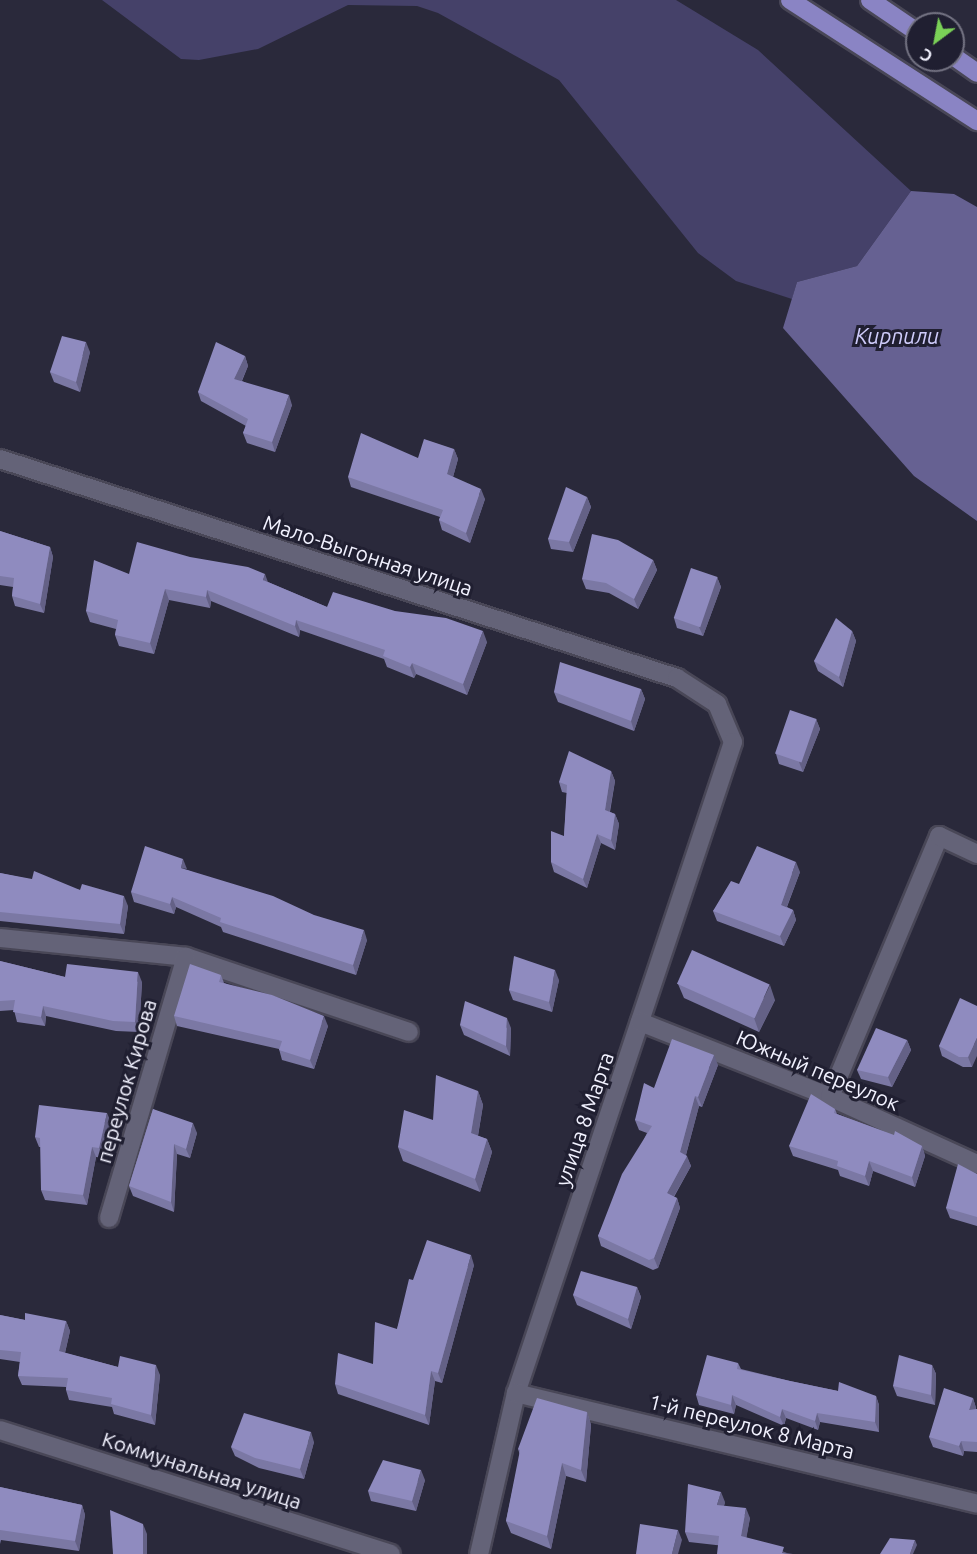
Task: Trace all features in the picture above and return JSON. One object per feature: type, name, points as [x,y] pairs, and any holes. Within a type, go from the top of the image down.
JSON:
[{"type":"main road","points":[[790,0],[977,121]]},
{"type":"main road","points":[[870,0],[905,24]]},
{"type":"street","name":"Мало-Выгонная улица","points":[[0,459],[677,678],[717,704]]},
{"type":"street","name":"улица 8 Марта","points":[[479,1554],[516,1393],[733,742],[717,704]]},
{"type":"street","points":[[830,1097],[939,836],[977,854]]},
{"type":"street","points":[[0,938],[186,957],[409,1032]]},
{"type":"street","name":"переулок Кирова","points":[[109,1218],[186,957]]},
{"type":"street","name":"Южный переулок","points":[[640,1022],[830,1097],[977,1164]]},
{"type":"street","name":"1-й переулок 8 Марта","points":[[516,1393],[977,1504]]},
{"type":"street","name":"Коммунальная улица","points":[[0,1430],[391,1554]]},
{"type":"shaded area","points":[[102,0],[676,0],[758,50],[911,191],[857,266],[797,282],[792,299],[736,281],[698,253],[559,80],[438,13],[417,6],[348,5],[258,49],[199,60],[181,59]]},
{"type":"water","name":"Кирпили","points":[[911,191],[954,194],[977,207],[977,521],[914,476],[783,328],[797,282],[857,266]]},
{"type":"building","points":[[62,336],[86,342],[76,382],[50,372]]},
{"type":"building","points":[[216,342],[245,356],[234,379],[289,395],[272,442],[243,433],[248,419],[198,392]]},
{"type":"building","points":[[361,433],[418,458],[424,439],[454,449],[447,474],[481,489],[466,533],[439,520],[443,510],[348,477]]},
{"type":"building","points":[[566,487],[587,497],[569,542],[548,539]]},
{"type":"building","points":[[0,531],[50,547],[40,604],[12,596],[14,578],[0,576]]},
{"type":"building","points":[[592,534],[618,540],[653,560],[634,599],[606,583],[582,579]]},
{"type":"building","points":[[137,542],[190,557],[248,567],[265,574],[263,580],[327,607],[333,592],[395,611],[446,618],[483,631],[463,684],[412,663],[410,667],[383,656],[385,650],[296,620],[295,626],[207,590],[206,597],[165,589],[150,643],[115,635],[118,620],[86,611],[94,560],[129,574]]},
{"type":"building","points":[[691,568],[717,577],[700,627],[674,618]]},
{"type":"building","points":[[836,618],[852,631],[839,677],[814,661]]},
{"type":"building","points":[[560,662],[641,689],[631,721],[554,692]]},
{"type":"building","points":[[790,710],[816,719],[801,763],[775,753]]},
{"type":"building","points":[[569,751],[611,771],[605,810],[615,814],[611,840],[597,834],[583,879],[551,862],[551,831],[564,836],[567,785],[559,782]]},
{"type":"building","points":[[145,846],[183,859],[181,868],[273,896],[314,915],[364,930],[353,965],[220,922],[221,918],[172,897],[170,904],[131,892]]},
{"type":"building","points":[[757,846],[796,862],[781,905],[793,910],[780,936],[713,911],[731,881],[739,884]]},
{"type":"building","points":[[34,871],[80,890],[82,884],[124,896],[120,924],[0,912],[0,873],[32,879]]},
{"type":"building","points":[[692,950],[770,985],[755,1018],[677,984]]},
{"type":"building","points":[[514,956],[555,970],[549,1002],[509,990]]},
{"type":"building","points":[[0,961],[65,977],[67,964],[138,972],[135,1022],[113,1021],[43,1006],[41,1017],[13,1012],[15,1000],[0,1001]]},
{"type":"building","points":[[190,964],[221,975],[219,982],[272,995],[324,1016],[310,1060],[279,1050],[282,1041],[174,1016]]},
{"type":"building","points":[[960,998],[977,1006],[977,1038],[968,1057],[959,1057],[939,1046]]},
{"type":"building","points":[[465,1001],[507,1018],[506,1046],[460,1025]]},
{"type":"building","points":[[876,1028],[907,1040],[888,1077],[857,1070]]},
{"type":"building","points":[[672,1039],[714,1055],[698,1097],[695,1096],[680,1152],[687,1156],[667,1193],[677,1198],[654,1258],[649,1260],[598,1236],[622,1174],[652,1126],[635,1120],[644,1083],[654,1088]]},
{"type":"building","points":[[436,1075],[478,1091],[471,1133],[487,1139],[475,1179],[398,1147],[404,1110],[433,1120]]},
{"type":"building","points":[[811,1094],[835,1109],[834,1113],[894,1135],[895,1131],[922,1146],[912,1177],[869,1161],[865,1176],[837,1166],[838,1161],[789,1146]]},
{"type":"building","points":[[39,1105],[107,1113],[99,1148],[92,1147],[83,1195],[41,1190],[40,1138],[35,1137]]},
{"type":"building","points":[[153,1109],[193,1123],[186,1149],[174,1144],[171,1202],[129,1186]]},
{"type":"building","points":[[958,1164],[977,1174],[977,1217],[946,1208]]},
{"type":"building","points":[[427,1240],[471,1255],[438,1373],[431,1371],[425,1415],[335,1384],[338,1353],[373,1364],[375,1322],[397,1329],[409,1279],[413,1280]]},
{"type":"building","points":[[581,1271],[637,1287],[628,1319],[573,1295]]},
{"type":"building","points":[[25,1313],[66,1321],[59,1351],[118,1367],[120,1356],[156,1365],[151,1415],[111,1404],[112,1398],[66,1390],[68,1378],[18,1376],[21,1352],[0,1350],[0,1315],[25,1320]]},
{"type":"building","points":[[707,1355],[738,1363],[737,1369],[838,1391],[839,1382],[876,1396],[875,1422],[817,1413],[815,1421],[782,1409],[780,1417],[732,1395],[731,1405],[696,1395]]},
{"type":"building","points":[[899,1355],[932,1365],[931,1395],[893,1386]]},
{"type":"building","points":[[944,1388],[973,1398],[969,1410],[977,1409],[977,1442],[961,1441],[959,1446],[929,1437]]},
{"type":"building","points":[[537,1398],[587,1412],[581,1470],[562,1463],[547,1536],[506,1521],[520,1450],[518,1449]]},
{"type":"building","points":[[244,1413],[311,1432],[300,1469],[255,1458],[231,1447]]},
{"type":"building","points":[[383,1460],[421,1470],[412,1501],[368,1491]]},
{"type":"building","points":[[688,1484],[721,1492],[717,1505],[746,1508],[741,1536],[784,1547],[782,1553],[793,1554],[717,1554],[719,1536],[685,1532]]},
{"type":"building","points":[[0,1487],[82,1505],[75,1541],[0,1530]]},
{"type":"building","points":[[110,1510],[143,1524],[143,1554],[113,1554]]},
{"type":"building","points":[[640,1524],[678,1530],[672,1554],[636,1554]]},
{"type":"building","points":[[890,1538],[915,1540],[910,1554],[880,1554]]}]
